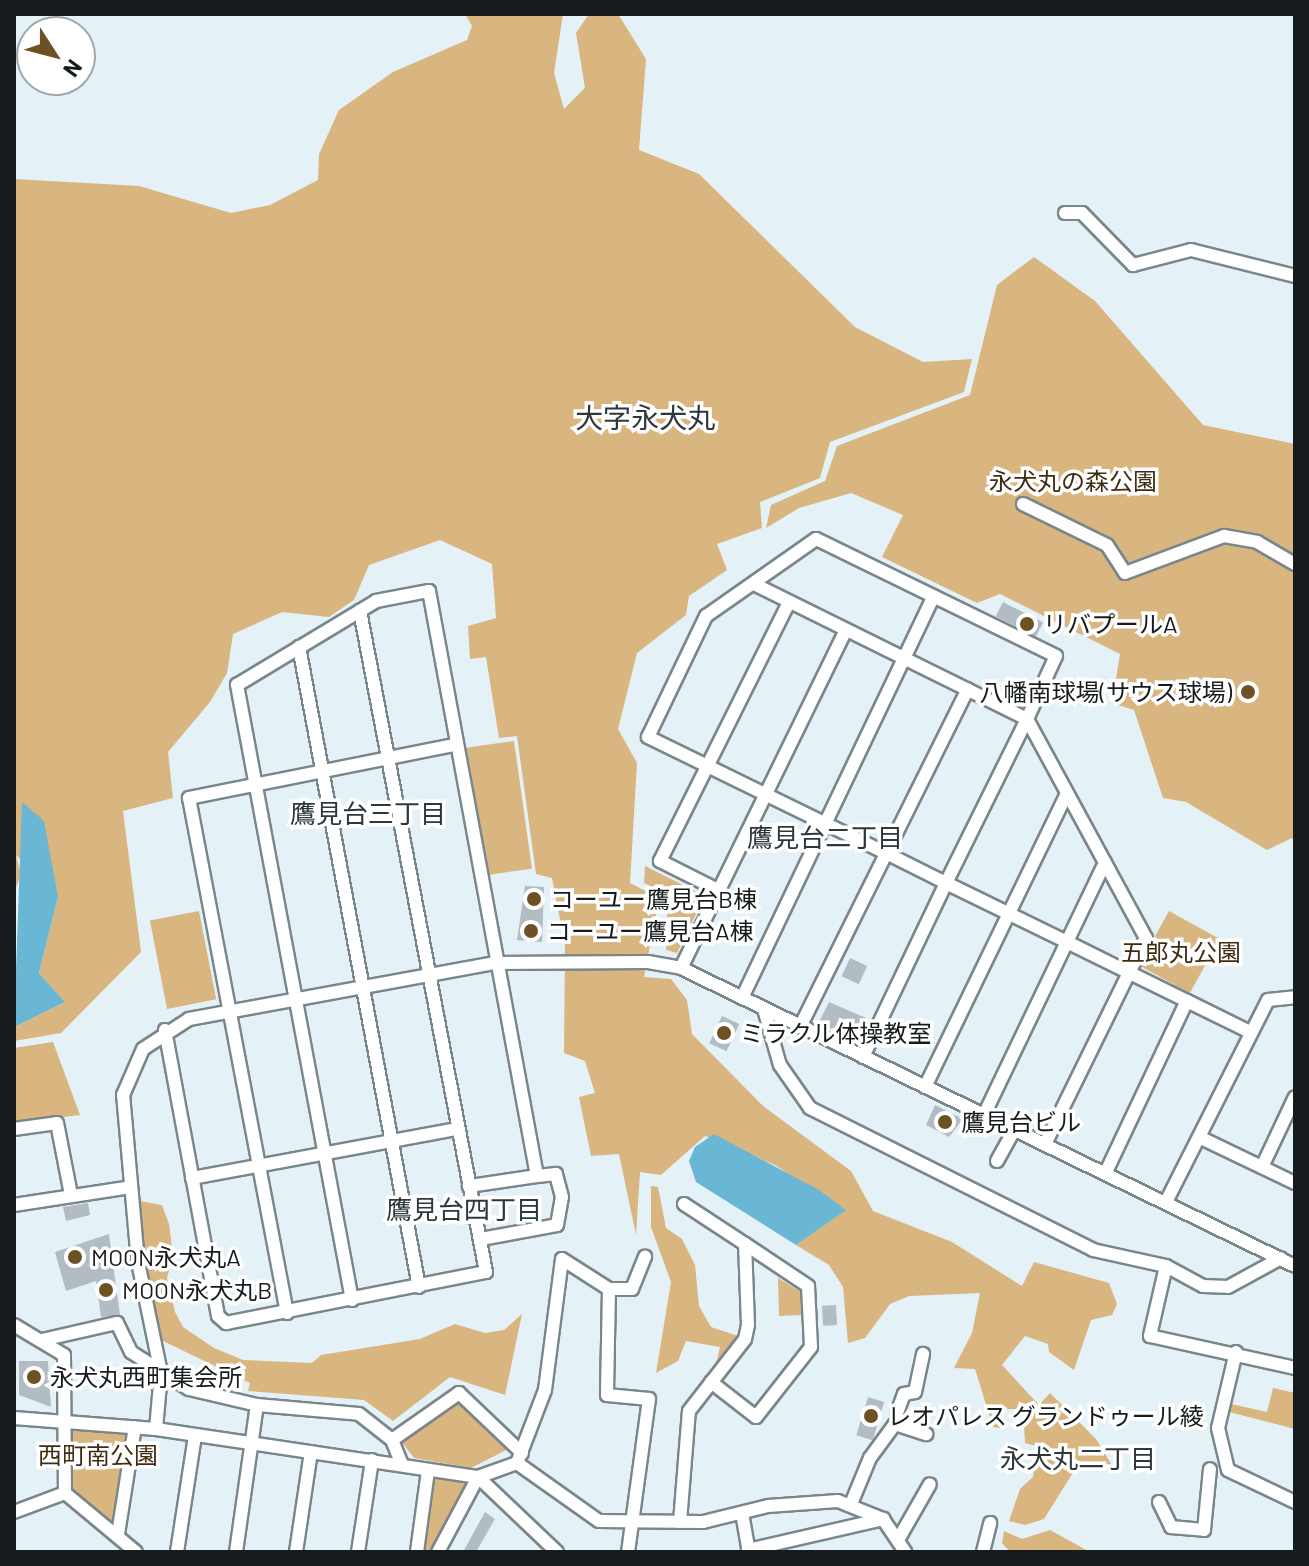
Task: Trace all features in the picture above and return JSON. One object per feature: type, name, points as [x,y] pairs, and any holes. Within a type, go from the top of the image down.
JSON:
[{"type":"street","points":[[1065,213],[1082,213],[1133,265],[1191,250],[1295,276]]},
{"type":"street","points":[[1023,504],[1107,545],[1125,573],[1224,536],[1257,542],[1295,564]]},
{"type":"street","points":[[863,1057],[946,883],[1027,719],[1056,656],[816,539],[706,616],[648,737],[886,853],[946,883],[1007,913],[1250,1032]]},
{"type":"street","points":[[754,584],[1027,719],[1146,938],[1045,1144]]},
{"type":"street","points":[[352,1300],[237,685],[376,601],[429,591],[494,963],[537,1176]]},
{"type":"street","points":[[742,998],[934,596]]},
{"type":"street","points":[[718,890],[660,861],[705,765],[789,602]]},
{"type":"street","points":[[165,1030],[218,1316],[226,1323],[486,1272],[360,611]]},
{"type":"street","points":[[681,968],[846,630]]},
{"type":"street","points":[[299,647],[419,1287]]},
{"type":"street","points":[[800,1027],[968,689]]},
{"type":"street","points":[[287,1313],[189,798],[455,745]]},
{"type":"street","points":[[925,1087],[1067,793]]},
{"type":"street","points":[[984,1115],[1105,863]]},
{"type":"street","points":[[156,1429],[161,1373],[143,1290],[123,1095],[143,1049],[165,1030],[229,1011],[494,963],[648,962],[681,968],[1295,1266]]},
{"type":"street","points":[[1166,1202],[1268,1000],[1295,997]]},
{"type":"street","points":[[1106,1172],[1187,1001]]},
{"type":"street","points":[[764,1009],[780,1065],[810,1108],[1093,1250],[1166,1266],[1203,1286],[1228,1287],[1281,1258]]},
{"type":"street","points":[[1262,1167],[1295,1097]]},
{"type":"street","points":[[14,1129],[57,1123],[71,1195]]},
{"type":"street","points":[[192,1178],[457,1129]]},
{"type":"street","points":[[997,1161],[1015,1129]]},
{"type":"street","points":[[1199,1137],[1295,1183]]},
{"type":"street","points":[[469,1186],[556,1174],[562,1197],[557,1225],[481,1239]]},
{"type":"street","points":[[14,1205],[131,1187]]},
{"type":"street","points":[[684,1204],[808,1286],[811,1347],[756,1417],[711,1382]]},
{"type":"street","points":[[680,1522],[689,1411],[745,1339],[745,1244]]},
{"type":"street","points":[[14,1418],[64,1418],[156,1429],[401,1462],[428,1471],[478,1477],[520,1458],[545,1390],[562,1259],[609,1289],[632,1289],[645,1257]]},
{"type":"street","points":[[1166,1266],[1150,1336],[1236,1352],[1295,1368]]},
{"type":"street","points":[[609,1289],[607,1395],[649,1399],[628,1552]]},
{"type":"street","points":[[42,1340],[117,1323],[131,1352],[189,1389],[257,1405],[359,1414],[392,1440],[401,1462]]},
{"type":"street","points":[[14,1325],[64,1355],[65,1493]]},
{"type":"street","points":[[1236,1352],[1218,1428],[1228,1470],[1295,1502]]},
{"type":"street","points":[[897,1413],[904,1394],[915,1392],[923,1354]]},
{"type":"street","points":[[392,1440],[459,1393],[520,1458],[599,1521],[630,1526],[742,1513],[797,1501],[851,1504],[883,1519],[905,1552]]},
{"type":"street","points":[[236,1552],[257,1405]]},
{"type":"street","points":[[851,1504],[870,1458],[895,1424],[926,1434]]},
{"type":"street","points":[[118,1534],[135,1427]]},
{"type":"street","points":[[177,1552],[195,1436]]},
{"type":"street","points":[[296,1552],[311,1452]]},
{"type":"street","points":[[358,1552],[372,1460]]},
{"type":"street","points":[[1159,1502],[1171,1527],[1204,1530],[1210,1469]]},
{"type":"street","points":[[417,1552],[428,1471]]},
{"type":"street","points":[[438,1552],[478,1477]]},
{"type":"street","points":[[478,1477],[557,1552]]},
{"type":"street","points":[[898,1540],[930,1484]]},
{"type":"street","points":[[14,1512],[65,1493]]},
{"type":"street","points":[[65,1493],[118,1534],[128,1549]]},
{"type":"street","points":[[742,1513],[748,1551],[883,1519]]},
{"type":"street","points":[[983,1552],[990,1523]]},
{"type":"green space","points":[[465,14],[563,14],[554,73],[564,109],[585,88],[576,33],[589,14],[618,14],[646,59],[639,150],[699,174],[855,327],[923,362],[972,359],[964,392],[830,442],[820,478],[760,502],[762,528],[717,544],[727,570],[689,596],[686,615],[637,653],[618,729],[637,763],[630,883],[659,898],[644,977],[671,979],[687,1000],[692,1034],[763,1106],[851,1171],[873,1211],[952,1242],[1022,1286],[1034,1262],[1109,1283],[1117,1304],[1112,1315],[1091,1320],[1074,1370],[1049,1352],[1048,1344],[1025,1336],[1002,1365],[1039,1405],[1050,1393],[1096,1439],[1113,1467],[1074,1471],[1044,1519],[1025,1525],[1009,1521],[1020,1489],[1033,1477],[1036,1446],[1025,1443],[1023,1409],[1001,1409],[1000,1428],[993,1427],[975,1369],[954,1368],[972,1333],[980,1293],[909,1296],[890,1304],[865,1338],[848,1343],[843,1287],[829,1265],[796,1245],[845,1210],[775,1165],[705,1136],[661,1175],[640,1172],[636,1235],[619,1154],[591,1156],[579,1097],[595,1093],[585,1061],[564,1053],[565,946],[552,878],[536,874],[517,736],[499,738],[486,657],[470,659],[468,626],[496,618],[492,564],[440,540],[369,565],[354,600],[329,617],[282,612],[233,634],[227,673],[210,702],[168,752],[173,798],[123,811],[141,952],[61,1033],[14,1041],[14,1027],[65,1002],[39,973],[58,897],[16,855],[21,874],[14,893],[14,179],[139,186],[231,213],[270,205],[318,180],[319,154],[339,110],[393,72],[467,40],[472,26]]},
{"type":"green space","name":"永犬丸の森公園","points":[[1034,257],[1095,301],[1203,425],[1295,444],[1295,843],[1292,838],[1267,850],[1186,802],[1163,798],[1134,710],[1112,703],[1120,654],[1000,594],[977,603],[882,557],[903,515],[851,493],[799,508],[766,528],[771,505],[825,481],[837,446],[970,395],[997,285]]},
{"type":"green space","points":[[514,741],[532,869],[482,876],[464,748]]},
{"type":"green space","points":[[645,866],[705,896],[677,953],[666,950],[668,895],[644,883]]},
{"type":"green space","points":[[199,911],[216,999],[167,1009],[150,921]]},
{"type":"green space","name":"五郎丸公園","points":[[1169,911],[1220,939],[1190,993],[1139,965]]},
{"type":"green space","points":[[53,1042],[80,1115],[14,1123],[14,1048]]},
{"type":"green space","points":[[651,1186],[658,1187],[666,1228],[682,1239],[695,1265],[699,1306],[711,1327],[738,1336],[716,1364],[720,1347],[686,1341],[678,1361],[656,1373],[671,1282],[651,1227]]},
{"type":"green space","points":[[140,1201],[162,1205],[169,1224],[173,1255],[167,1278],[175,1312],[183,1327],[214,1348],[243,1360],[312,1363],[321,1355],[420,1339],[455,1324],[485,1333],[504,1330],[522,1314],[505,1395],[450,1377],[393,1421],[364,1400],[248,1391],[250,1383],[161,1340],[147,1280]]},
{"type":"green space","points":[[778,1278],[801,1292],[802,1315],[779,1316]]},
{"type":"green space","points":[[1273,1388],[1295,1393],[1295,1429],[1229,1412],[1231,1404],[1267,1412]]},
{"type":"green space","points":[[457,1400],[508,1449],[471,1468],[414,1458],[401,1441]]},
{"type":"green space","name":"西町南公園","points":[[71,1424],[129,1431],[113,1526],[69,1493]]},
{"type":"green space","points":[[434,1477],[472,1481],[431,1552],[423,1552]]},
{"type":"green space","points":[[1050,1530],[1090,1552],[1010,1552],[1002,1543],[1004,1531],[1022,1539]]},
{"type":"water","points":[[22,802],[44,821],[58,897],[39,973],[65,1002],[14,1027]]},
{"type":"water","points":[[714,1134],[819,1190],[846,1210],[796,1245],[696,1182],[689,1161],[695,1147]]},
{"type":"building","name":"リバプールA","points":[[1003,602],[1043,622],[1036,637],[996,616]]},
{"type":"building","points":[[525,886],[544,887],[542,942],[517,940]]},
{"type":"building","points":[[850,958],[867,966],[859,984],[842,976]]},
{"type":"building","points":[[829,1002],[871,1020],[866,1031],[840,1018],[834,1030],[819,1022]]},
{"type":"building","name":"ミラクル体操教室","points":[[722,1016],[739,1024],[727,1051],[709,1043]]},
{"type":"building","name":"鷹見台ビル","points":[[935,1105],[963,1119],[949,1137],[926,1125]]},
{"type":"building","points":[[88,1203],[90,1215],[66,1221],[63,1207]]},
{"type":"building","points":[[109,1234],[120,1315],[101,1317],[96,1281],[66,1291],[55,1252]]},
{"type":"building","points":[[836,1305],[837,1325],[823,1326],[822,1306]]},
{"type":"building","name":"永犬丸西町集会所","points":[[19,1361],[48,1361],[51,1407],[19,1395]]},
{"type":"building","name":"レオパレス グランドゥール綾","points":[[868,1397],[884,1402],[873,1440],[856,1435]]},
{"type":"building","points":[[485,1512],[495,1519],[476,1552],[463,1552]]},
{"type":"place","name":"リバプールA","points":[[1027,624]]},
{"type":"place","name":"八幡南球場(サウス球場)","points":[[1248,692]]},
{"type":"place","name":"コーユー鷹見台B棟","points":[[534,899]]},
{"type":"place","name":"コーユー鷹見台A棟","points":[[531,931]]},
{"type":"place","name":"ミラクル体操教室","points":[[724,1033]]},
{"type":"place","name":"鷹見台ビル","points":[[945,1122]]},
{"type":"place","name":"MOON永犬丸A","points":[[75,1257]]},
{"type":"place","name":"MOON永犬丸B","points":[[106,1290]]},
{"type":"place","name":"永犬丸西町集会所","points":[[34,1377]]},
{"type":"place","name":"レオパレス グランドゥール綾","points":[[871,1416]]},
{"type":"district","name":"大字永犬丸","points":[[645,417]]},
{"type":"district","name":"鷹見台三丁目","points":[[368,813]]},
{"type":"district","name":"鷹見台二丁目","points":[[825,837]]},
{"type":"district","name":"鷹見台四丁目","points":[[464,1209]]},
{"type":"district","name":"永犬丸二丁目","points":[[1078,1458]]}]
